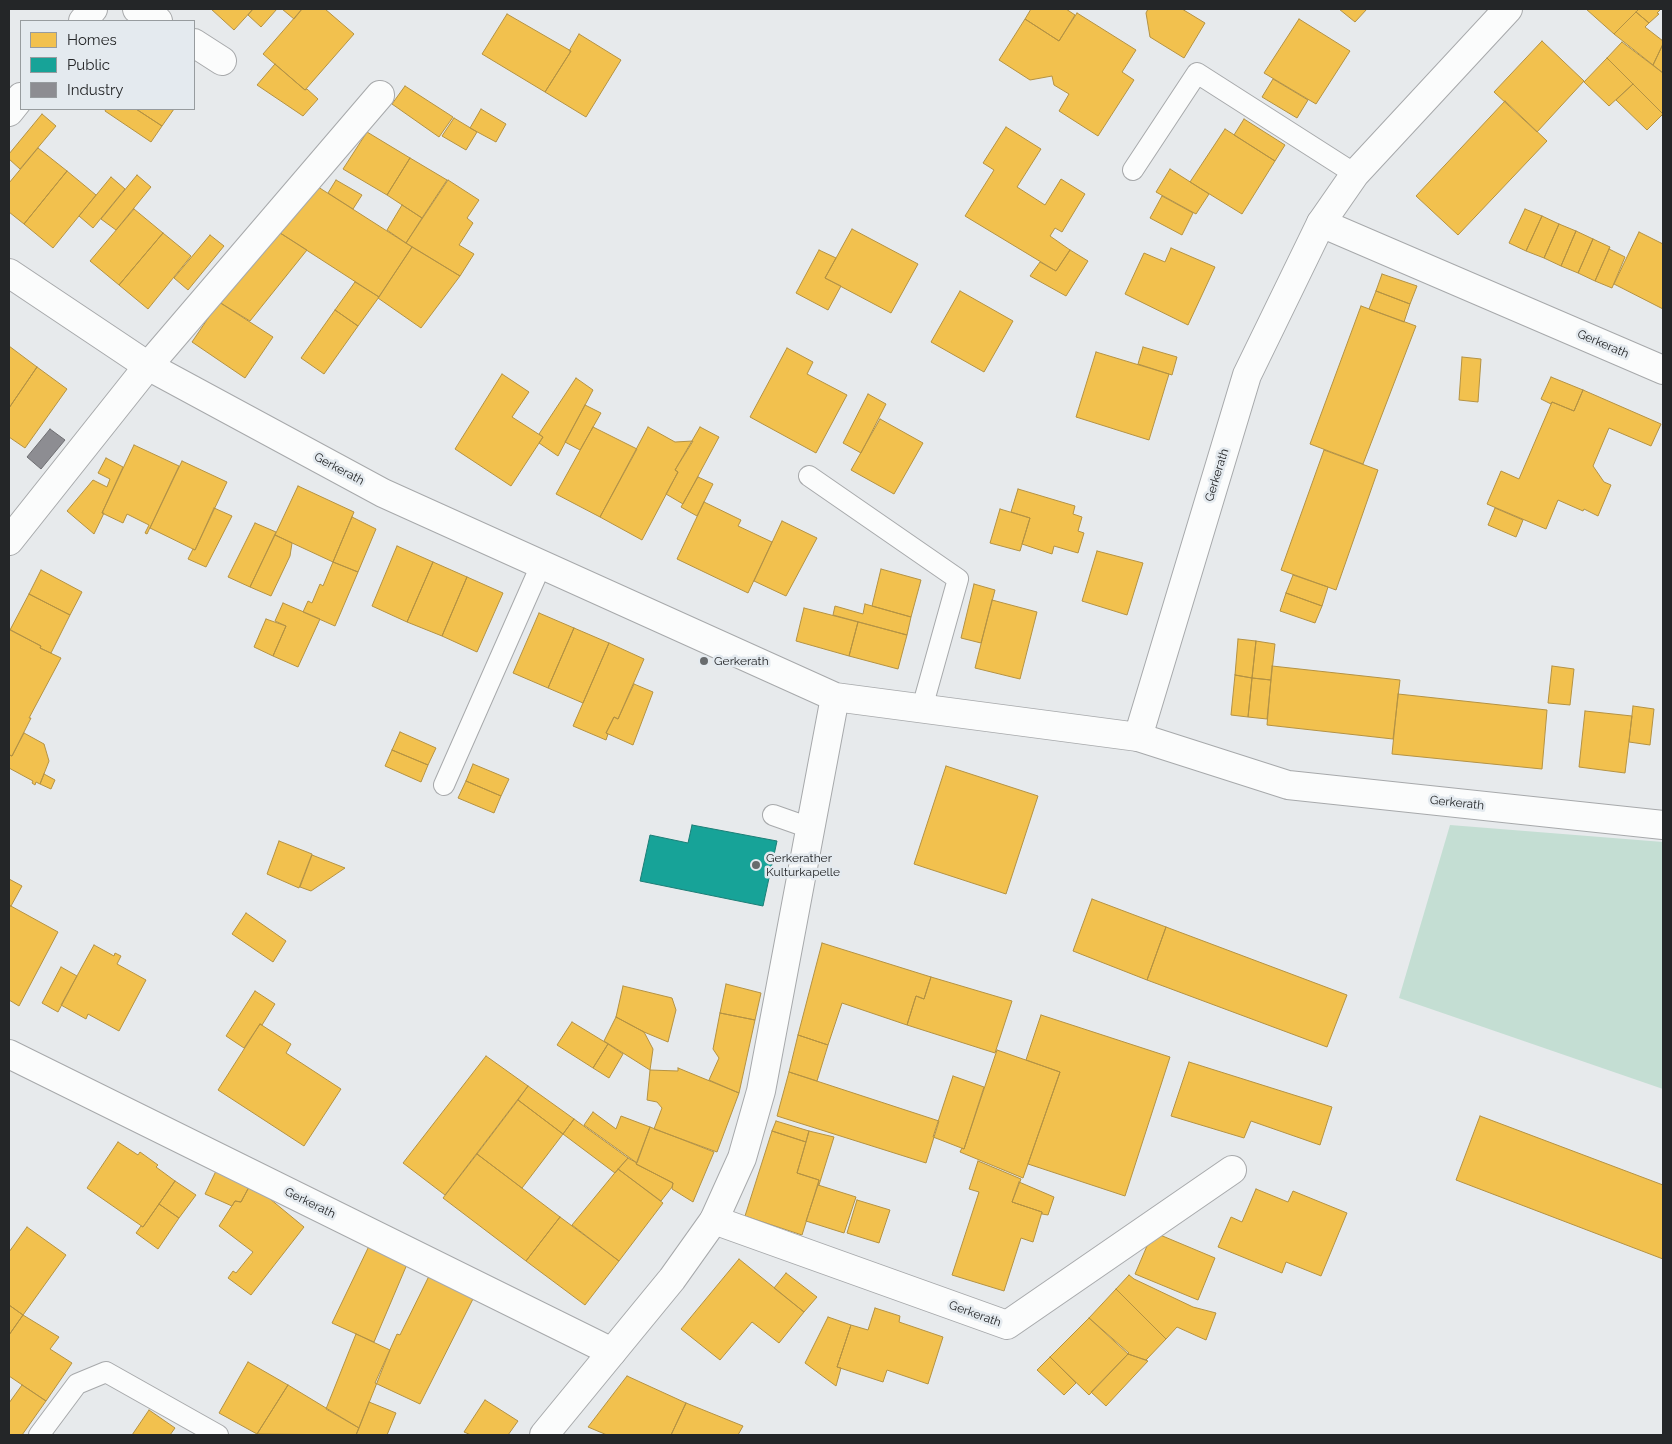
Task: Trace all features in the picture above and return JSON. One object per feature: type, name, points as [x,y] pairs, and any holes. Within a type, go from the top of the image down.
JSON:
[{"type":"street","points":[[84,20],[93,9]]},
{"type":"street","points":[[137,9],[156,20]]},
{"type":"street","name":"Gerkerath","points":[[1138,737],[1247,376],[1321,223],[1355,174],[1508,9]]},
{"type":"street","points":[[195,45],[222,61]]},
{"type":"street","points":[[9,541],[148,366],[380,94]]},
{"type":"street","points":[[9,112],[20,98]]},
{"type":"street","name":"Gerkerath","points":[[1321,223],[1663,370]]},
{"type":"street","name":"Gerkerath","points":[[9,273],[148,366],[383,493],[836,697],[1138,737],[1288,785],[1663,825]]},
{"type":"street","points":[[544,1435],[672,1279],[714,1220],[742,1158],[761,1091],[836,697]]},
{"type":"street","name":"Gerkerath","points":[[9,1054],[612,1352]]},
{"type":"street","name":"Gerkerath","points":[[714,1220],[1007,1325],[1232,1170]]},
{"type":"lane","points":[[1134,170],[1197,72],[1355,174]]},
{"type":"lane","points":[[809,476],[958,579],[922,708]]},
{"type":"lane","points":[[444,785],[541,565]]},
{"type":"lane","points":[[773,815],[810,828]]},
{"type":"lane","points":[[39,1435],[77,1384],[106,1372],[218,1435]]},
{"type":"green space","points":[[1450,825],[1663,842],[1663,1089],[1399,998]]},
{"type":"building: Homes","points":[[211,9],[253,9],[234,30]]},
{"type":"building: Homes","points":[[253,9],[277,9],[261,27],[248,15]]},
{"type":"building: Homes","points":[[282,9],[302,9],[294,19]]},
{"type":"building: Homes","points":[[302,9],[325,9],[354,34],[305,90],[263,54]]},
{"type":"building: Homes","points":[[1031,9],[1066,9],[1075,15],[1059,41],[1025,19]]},
{"type":"building: Homes","points":[[1148,9],[1182,9],[1205,23],[1184,58],[1150,37],[1146,13]]},
{"type":"building: Homes","points":[[1339,9],[1367,9],[1355,22]]},
{"type":"building: Homes","points":[[1586,9],[1639,9],[1614,34]]},
{"type":"building: Homes","points":[[1639,9],[1661,9],[1657,13],[1659,14],[1649,23],[1636,12]]},
{"type":"building: Homes","points":[[1636,12],[1649,23],[1645,27],[1663,41],[1653,65],[1614,34]]},
{"type":"building: Homes","points":[[1077,13],[1136,50],[1122,72],[1134,80],[1098,136],[1059,111],[1069,94],[1054,85],[1052,76],[1030,80],[999,60],[1025,19],[1059,41]]},
{"type":"building: Homes","points":[[507,14],[571,51],[545,92],[482,54]]},
{"type":"building: Homes","points":[[1299,19],[1350,51],[1316,104],[1264,73]]},
{"type":"building: Homes","points":[[579,34],[621,60],[586,117],[545,92],[571,51],[569,51]]},
{"type":"building: Homes","points":[[1542,41],[1584,81],[1537,132],[1494,92]]},
{"type":"building: Homes","points":[[1622,42],[1663,73],[1663,114],[1607,58]]},
{"type":"building: Homes","points":[[1663,44],[1663,73],[1653,65]]},
{"type":"building: Homes","points":[[1607,58],[1633,84],[1609,106],[1584,82]]},
{"type":"building: Homes","points":[[275,64],[318,99],[303,116],[257,85]]},
{"type":"building: Homes","points":[[1273,79],[1308,100],[1297,118],[1262,97]]},
{"type":"building: Homes","points":[[1633,84],[1663,114],[1647,130],[1616,100]]},
{"type":"building: Homes","points":[[405,86],[453,117],[439,137],[392,104]]},
{"type":"building: Homes","points":[[1505,101],[1547,141],[1458,235],[1416,196]]},
{"type":"building: Homes","points":[[481,109],[506,124],[496,142],[470,128]]},
{"type":"building: Homes","points":[[138,110],[162,126],[151,142],[105,111]]},
{"type":"building: Homes","points":[[138,110],[173,110],[162,126]]},
{"type":"building: Homes","points":[[42,114],[56,126],[20,169],[9,159],[9,154]]},
{"type":"building: Homes","points":[[454,118],[477,132],[466,150],[442,136]]},
{"type":"building: Homes","points":[[1244,119],[1285,145],[1275,161],[1234,135]]},
{"type":"building: Homes","points":[[1006,127],[1041,149],[1017,187],[1045,205],[1061,179],[1085,194],[1062,232],[1055,228],[1050,236],[1070,250],[1056,271],[965,216],[994,170],[983,163]]},
{"type":"building: Homes","points":[[1225,129],[1275,161],[1242,214],[1190,182]]},
{"type":"building: Homes","points":[[367,132],[410,158],[387,195],[343,169]]},
{"type":"building: Homes","points":[[38,148],[67,171],[24,224],[9,212],[9,183]]},
{"type":"building: Homes","points":[[410,158],[447,180],[422,218],[387,195]]},
{"type":"building: Homes","points":[[1170,169],[1209,194],[1196,214],[1156,192]]},
{"type":"building: Homes","points":[[67,171],[96,195],[53,248],[24,224]]},
{"type":"building: Homes","points":[[137,175],[151,187],[116,230],[101,219]]},
{"type":"building: Homes","points":[[111,177],[125,189],[93,228],[79,216]]},
{"type":"building: Homes","points":[[336,180],[362,195],[353,209],[328,193]]},
{"type":"building: Homes","points":[[448,180],[479,200],[467,218],[473,223],[459,245],[474,254],[460,276],[406,243]]},
{"type":"building: Homes","points":[[315,185],[412,247],[379,297],[277,231]]},
{"type":"building: Homes","points":[[1162,196],[1193,213],[1182,235],[1150,218]]},
{"type":"building: Homes","points":[[402,205],[422,218],[406,243],[387,230]]},
{"type":"building: Homes","points":[[134,209],[163,233],[119,285],[90,261]]},
{"type":"building: Homes","points":[[1525,209],[1542,216],[1526,251],[1509,243]]},
{"type":"building: Homes","points":[[1542,216],[1559,224],[1544,258],[1526,251]]},
{"type":"building: Homes","points":[[1559,224],[1576,231],[1561,266],[1544,258]]},
{"type":"building: Homes","points":[[852,229],[918,264],[891,313],[825,278]]},
{"type":"building: Homes","points":[[277,231],[307,250],[250,321],[219,302]]},
{"type":"building: Homes","points":[[1576,231],[1593,239],[1578,273],[1561,266]]},
{"type":"building: Homes","points":[[1639,232],[1663,244],[1663,309],[1614,284]]},
{"type":"building: Homes","points":[[163,233],[191,256],[148,309],[119,285]]},
{"type":"building: Homes","points":[[210,235],[224,246],[188,290],[174,278]]},
{"type":"building: Homes","points":[[1593,239],[1610,247],[1595,281],[1578,273]]},
{"type":"building: Homes","points":[[412,247],[460,276],[421,328],[378,298]]},
{"type":"building: Homes","points":[[1171,248],[1215,267],[1188,325],[1125,294],[1144,253],[1165,262]]},
{"type":"building: Homes","points":[[1609,249],[1625,257],[1612,288],[1595,281]]},
{"type":"building: Homes","points":[[819,250],[836,258],[825,278],[841,286],[828,310],[796,293]]},
{"type":"building: Homes","points":[[1070,250],[1088,261],[1066,296],[1030,276],[1040,262],[1056,271]]},
{"type":"building: Homes","points":[[1382,274],[1417,286],[1410,304],[1376,291]]},
{"type":"building: Homes","points":[[355,282],[379,297],[358,326],[335,310]]},
{"type":"building: Homes","points":[[960,291],[1013,321],[984,372],[931,342]]},
{"type":"building: Homes","points":[[1376,291],[1410,304],[1404,322],[1369,309]]},
{"type":"building: Homes","points":[[219,302],[273,337],[245,378],[192,342]]},
{"type":"building: Homes","points":[[1361,306],[1416,326],[1363,464],[1310,444]]},
{"type":"building: Homes","points":[[335,310],[358,326],[324,374],[301,358]]},
{"type":"building: Homes","points":[[9,346],[37,367],[9,408]]},
{"type":"building: Homes","points":[[1143,347],[1177,357],[1172,375],[1138,364]]},
{"type":"building: Homes","points":[[787,348],[813,362],[807,374],[847,395],[816,453],[750,417]]},
{"type":"building: Homes","points":[[1096,352],[1169,374],[1149,440],[1076,417]]},
{"type":"building: Homes","points":[[1462,357],[1481,359],[1478,402],[1459,400]]},
{"type":"building: Homes","points":[[37,367],[67,389],[25,448],[9,437],[9,408]]},
{"type":"building: Homes","points":[[502,374],[529,392],[512,417],[543,437],[511,486],[455,449]]},
{"type":"building: Homes","points":[[1551,377],[1583,390],[1574,411],[1541,399]]},
{"type":"building: Homes","points":[[576,378],[593,390],[558,456],[539,443],[543,437],[539,434]]},
{"type":"building: Homes","points":[[1583,390],[1661,424],[1651,446],[1609,428],[1593,466],[1604,482],[1611,485],[1598,516],[1558,500],[1546,529],[1487,504],[1501,471],[1519,479],[1552,402],[1574,411]]},
{"type":"building: Homes","points":[[868,394],[886,404],[861,453],[843,443]]},
{"type":"building: Homes","points":[[585,405],[601,413],[580,450],[565,442]]},
{"type":"building: Homes","points":[[880,419],[923,443],[894,494],[851,470]]},
{"type":"building: Homes","points":[[593,427],[637,449],[600,517],[556,494]]},
{"type":"building: Homes","points":[[648,427],[675,442],[693,441],[675,470],[678,472],[642,540],[600,517]]},
{"type":"building: Homes","points":[[700,427],[719,437],[683,504],[666,494],[678,472],[675,470]]},
{"type":"building: Homes","points":[[134,445],[179,466],[147,534],[145,533],[149,525],[127,514],[123,523],[102,513]]},
{"type":"building: Homes","points":[[1324,450],[1378,470],[1336,590],[1281,570]]},
{"type":"building: Homes","points":[[106,458],[123,467],[94,534],[67,511],[93,480],[107,487],[110,479],[98,473]]},
{"type":"building: Homes","points":[[182,461],[227,482],[195,550],[150,528]]},
{"type":"building: Homes","points":[[698,477],[713,484],[697,516],[681,507]]},
{"type":"building: Homes","points":[[298,486],[354,512],[333,562],[275,535]]},
{"type":"building: Homes","points":[[1018,489],[1075,506],[1073,514],[1082,517],[1078,531],[1084,533],[1078,553],[1054,546],[1052,554],[1022,544],[1030,518],[1011,512]]},
{"type":"building: Homes","points":[[704,502],[741,520],[738,526],[772,542],[748,593],[677,559]]},
{"type":"building: Homes","points":[[214,508],[232,516],[206,567],[188,559],[193,549],[195,550]]},
{"type":"building: Homes","points":[[1495,508],[1523,520],[1516,537],[1488,525]]},
{"type":"building: Homes","points":[[1000,509],[1030,518],[1020,551],[990,543]]},
{"type":"building: Homes","points":[[352,517],[376,529],[358,572],[333,562]]},
{"type":"building: Homes","points":[[782,521],[817,538],[786,596],[754,581]]},
{"type":"building: Homes","points":[[255,523],[276,532],[250,587],[228,577]]},
{"type":"building: Homes","points":[[275,535],[292,543],[290,556],[271,596],[250,587]]},
{"type":"building: Homes","points":[[397,546],[433,562],[407,622],[372,606]]},
{"type":"building: Homes","points":[[1097,551],[1143,563],[1127,615],[1082,601]]},
{"type":"building: Homes","points":[[333,562],[358,572],[335,626],[303,612],[308,601],[312,603],[320,584],[323,586]]},
{"type":"building: Homes","points":[[433,562],[467,577],[442,636],[407,622]]},
{"type":"building: Homes","points":[[881,569],[921,580],[911,617],[872,606]]},
{"type":"building: Homes","points":[[41,570],[82,592],[70,615],[29,594]]},
{"type":"building: Homes","points":[[1293,575],[1328,587],[1322,606],[1286,593]]},
{"type":"building: Homes","points":[[467,577],[503,593],[477,652],[442,636]]},
{"type":"building: Homes","points":[[974,584],[995,590],[981,643],[961,638]]},
{"type":"building: Homes","points":[[1286,593],[1322,606],[1315,623],[1280,611]]},
{"type":"building: Homes","points":[[29,594],[70,615],[51,653],[10,630]]},
{"type":"building: Homes","points":[[992,600],[1037,612],[1020,679],[975,668]]},
{"type":"building: Homes","points":[[283,603],[320,619],[298,667],[273,656],[286,626],[275,621]]},
{"type":"building: Homes","points":[[865,604],[911,617],[907,635],[833,615],[835,606],[863,614]]},
{"type":"building: Homes","points":[[804,608],[858,622],[849,656],[796,641]]},
{"type":"building: Homes","points":[[539,613],[574,628],[548,688],[513,673]]},
{"type":"building: Homes","points":[[266,619],[286,626],[273,656],[254,647]]},
{"type":"building: Homes","points":[[858,622],[907,635],[898,669],[849,656]]},
{"type":"building: Homes","points":[[574,628],[609,643],[583,703],[548,688]]},
{"type":"building: Homes","points":[[9,629],[61,658],[29,718],[31,718],[12,756],[9,755]]},
{"type":"building: Homes","points":[[1238,639],[1256,641],[1252,678],[1235,675]]},
{"type":"building: Homes","points":[[1256,641],[1275,644],[1271,680],[1252,678]]},
{"type":"building: Homes","points":[[609,643],[644,659],[618,719],[614,717],[606,733],[608,734],[606,740],[573,726]]},
{"type":"building: Homes","points":[[1272,666],[1400,680],[1393,739],[1267,725]]},
{"type":"building: Homes","points":[[1552,666],[1574,669],[1570,705],[1548,703]]},
{"type":"building: Homes","points":[[1235,675],[1252,678],[1248,717],[1231,715]]},
{"type":"building: Homes","points":[[1252,678],[1271,680],[1267,719],[1248,717]]},
{"type":"building: Homes","points":[[634,684],[653,692],[633,745],[606,733],[614,717],[618,719]]},
{"type":"building: Homes","points":[[1398,694],[1547,710],[1542,769],[1392,754]]},
{"type":"building: Homes","points":[[1633,706],[1654,709],[1650,745],[1629,742]]},
{"type":"building: Homes","points":[[1585,711],[1632,716],[1625,773],[1579,767]]},
{"type":"building: Homes","points":[[400,732],[436,748],[428,765],[392,750]]},
{"type":"building: Homes","points":[[24,733],[44,744],[49,761],[40,784],[36,782],[35,785],[32,783],[33,781],[9,768],[10,755],[12,756]]},
{"type":"building: Homes","points":[[392,750],[428,765],[421,782],[385,766]]},
{"type":"building: Homes","points":[[473,764],[509,779],[501,796],[466,781]]},
{"type":"building: Homes","points":[[946,766],[1038,796],[1006,894],[914,864]]},
{"type":"building: Homes","points":[[44,774],[55,780],[51,789],[40,784]]},
{"type":"building: Homes","points":[[466,781],[501,796],[494,813],[458,798]]},
{"type":"building: Homes","points":[[279,841],[312,854],[299,888],[267,874]]},
{"type":"building: Homes","points":[[312,855],[345,868],[311,891],[300,887]]},
{"type":"building: Homes","points":[[9,879],[22,886],[11,906],[9,906]]},
{"type":"building: Homes","points":[[1092,899],[1166,927],[1147,980],[1073,951]]},
{"type":"building: Homes","points":[[9,905],[58,932],[19,1006],[9,1000]]},
{"type":"building: Homes","points":[[246,913],[286,941],[273,962],[232,934]]},
{"type":"building: Homes","points":[[1166,927],[1347,995],[1327,1047],[1147,980]]},
{"type":"building: Homes","points":[[822,943],[931,977],[924,999],[916,996],[907,1025],[842,1003],[828,1045],[798,1035]]},
{"type":"building: Homes","points":[[94,945],[114,956],[115,953],[121,956],[117,964],[146,980],[119,1031],[88,1014],[86,1019],[61,1005]]},
{"type":"building: Homes","points":[[61,967],[77,976],[58,1012],[42,1003]]},
{"type":"building: Homes","points":[[931,977],[1012,1001],[995,1053],[907,1025],[916,996],[924,999]]},
{"type":"building: Homes","points":[[726,984],[761,993],[755,1020],[720,1013]]},
{"type":"building: Homes","points":[[623,986],[672,998],[676,1010],[668,1042],[616,1017]]},
{"type":"building: Homes","points":[[255,991],[275,1004],[244,1048],[226,1036]]},
{"type":"building: Homes","points":[[720,1013],[755,1020],[739,1093],[709,1080],[719,1058],[713,1049]]},
{"type":"building: Homes","points":[[1041,1015],[1170,1057],[1125,1196],[1028,1164],[1060,1072],[1026,1060]]},
{"type":"building: Homes","points":[[616,1017],[644,1032],[653,1049],[650,1070],[604,1041]]},
{"type":"building: Homes","points":[[572,1022],[608,1044],[593,1068],[557,1045]]},
{"type":"building: Homes","points":[[260,1024],[291,1044],[286,1053],[341,1089],[304,1146],[218,1090]]},
{"type":"building: Homes","points":[[798,1035],[828,1045],[817,1081],[789,1072]]},
{"type":"building: Homes","points":[[608,1044],[623,1054],[609,1078],[593,1068]]},
{"type":"building: Homes","points":[[997,1050],[1060,1072],[1023,1178],[960,1152],[962,1148],[964,1149]]},
{"type":"building: Homes","points":[[486,1056],[528,1086],[445,1195],[403,1163]]},
{"type":"building: Homes","points":[[1189,1062],[1332,1107],[1320,1145],[1251,1121],[1244,1138],[1171,1116]]},
{"type":"building: Homes","points":[[678,1068],[739,1093],[717,1152],[654,1129],[662,1108],[657,1102],[647,1100],[650,1070],[678,1071]]},
{"type":"building: Homes","points":[[789,1072],[939,1121],[926,1163],[777,1116]]},
{"type":"building: Homes","points":[[953,1076],[984,1087],[964,1149],[933,1137]]},
{"type":"building: Homes","points":[[528,1086],[574,1119],[563,1134],[518,1100]]},
{"type":"building: Homes","points":[[518,1100],[563,1134],[522,1188],[477,1154]]},
{"type":"building: Homes","points":[[593,1112],[616,1129],[621,1116],[650,1127],[637,1163],[584,1125]]},
{"type":"building: Homes","points":[[1480,1116],[1663,1185],[1663,1259],[1456,1180]]},
{"type":"building: Homes","points":[[574,1119],[628,1158],[615,1173],[563,1134]]},
{"type":"building: Homes","points":[[776,1121],[809,1131],[806,1142],[772,1131]]},
{"type":"building: Homes","points":[[650,1127],[714,1152],[693,1202],[672,1189],[673,1183],[636,1164]]},
{"type":"building: Homes","points":[[772,1131],[806,1142],[797,1173],[819,1180],[802,1235],[745,1216]]},
{"type":"building: Homes","points":[[809,1131],[834,1137],[819,1185],[819,1180],[797,1173]]},
{"type":"building: Homes","points":[[118,1142],[138,1155],[140,1152],[175,1181],[143,1227],[87,1188]]},
{"type":"building: Homes","points":[[477,1154],[560,1217],[526,1261],[443,1198]]},
{"type":"building: Homes","points":[[628,1158],[673,1183],[661,1201],[618,1169]]},
{"type":"building: Homes","points":[[978,1161],[1021,1179],[1012,1202],[1042,1212],[1033,1242],[1021,1238],[1004,1291],[952,1275],[979,1192],[969,1189]]},
{"type":"building: Homes","points":[[618,1169],[663,1203],[619,1261],[572,1225]]},
{"type":"building: Homes","points":[[216,1171],[249,1187],[241,1202],[235,1201],[232,1206],[205,1194]]},
{"type":"building: Homes","points":[[175,1181],[196,1195],[179,1218],[159,1204]]},
{"type":"building: Homes","points":[[1019,1182],[1054,1197],[1048,1215],[1012,1202]]},
{"type":"building: Homes","points":[[818,1185],[856,1197],[844,1233],[806,1221]]},
{"type":"building: Homes","points":[[249,1187],[264,1194],[304,1227],[251,1295],[228,1278],[233,1271],[236,1273],[253,1252],[219,1226],[235,1201],[241,1202]]},
{"type":"building: Homes","points":[[1256,1189],[1288,1202],[1293,1191],[1347,1213],[1321,1276],[1286,1262],[1282,1273],[1218,1247],[1231,1217],[1242,1222]]},
{"type":"building: Homes","points":[[857,1200],[890,1210],[879,1243],[847,1233]]},
{"type":"building: Homes","points":[[159,1204],[179,1218],[158,1249],[136,1233],[141,1226],[143,1227]]},
{"type":"building: Homes","points":[[560,1217],[619,1261],[585,1305],[526,1261]]},
{"type":"building: Homes","points":[[27,1227],[66,1255],[23,1315],[9,1305],[9,1252]]},
{"type":"building: Homes","points":[[1153,1232],[1215,1258],[1198,1300],[1135,1274]]},
{"type":"building: Homes","points":[[370,1244],[408,1262],[374,1342],[332,1323]]},
{"type":"building: Homes","points":[[739,1259],[804,1312],[779,1343],[752,1322],[720,1360],[681,1329]]},
{"type":"building: Homes","points":[[431,1272],[476,1293],[420,1404],[375,1383],[397,1334],[400,1335]]},
{"type":"building: Homes","points":[[786,1273],[817,1297],[804,1312],[774,1288]]},
{"type":"building: Homes","points":[[1129,1275],[1193,1307],[1216,1313],[1206,1340],[1177,1327],[1166,1339],[1116,1289]]},
{"type":"building: Homes","points":[[1116,1289],[1166,1339],[1146,1360],[1128,1354],[1089,1318]]},
{"type":"building: Homes","points":[[9,1305],[23,1315],[9,1335]]},
{"type":"building: Homes","points":[[875,1308],[900,1316],[899,1322],[943,1337],[928,1384],[887,1370],[883,1382],[837,1367],[851,1325],[868,1330]]},
{"type":"building: Homes","points":[[23,1315],[59,1337],[50,1349],[72,1363],[46,1401],[9,1376],[9,1335]]},
{"type":"building: Homes","points":[[828,1317],[851,1325],[837,1367],[841,1368],[836,1386],[805,1363]]},
{"type":"building: Homes","points":[[1089,1318],[1129,1353],[1089,1395],[1050,1357]]},
{"type":"building: Homes","points":[[356,1334],[390,1350],[359,1428],[326,1409]]},
{"type":"building: Homes","points":[[1128,1354],[1148,1361],[1106,1406],[1091,1392]]},
{"type":"building: Homes","points":[[1050,1357],[1076,1383],[1064,1395],[1037,1370]]},
{"type":"building: Homes","points":[[248,1362],[288,1385],[257,1434],[219,1413]]},
{"type":"building: Homes","points":[[627,1376],[686,1403],[671,1435],[607,1435],[588,1427]]},
{"type":"building: Homes","points":[[22,1385],[46,1401],[22,1435],[9,1435],[9,1403]]},
{"type":"building: Homes","points":[[288,1385],[359,1428],[356,1435],[257,1434]]},
{"type":"building: Homes","points":[[485,1400],[518,1421],[508,1435],[471,1435],[464,1432]]},
{"type":"building: Homes","points":[[369,1402],[396,1413],[387,1435],[356,1435]]},
{"type":"building: Homes","points":[[686,1403],[743,1426],[738,1435],[671,1435]]},
{"type":"building: Homes","points":[[149,1410],[175,1428],[170,1435],[132,1435]]},
{"type":"building: Public","points":[[692,825],[777,841],[763,906],[640,881],[650,835],[688,843]]},
{"type":"building: Industry","points":[[50,429],[65,440],[41,469],[27,457]]},
{"type":"place","name":"Gerkerath","points":[[704,661]]},
{"type":"place","name":"Gerkerather Kulturkapelle","points":[[756,865]]}]
